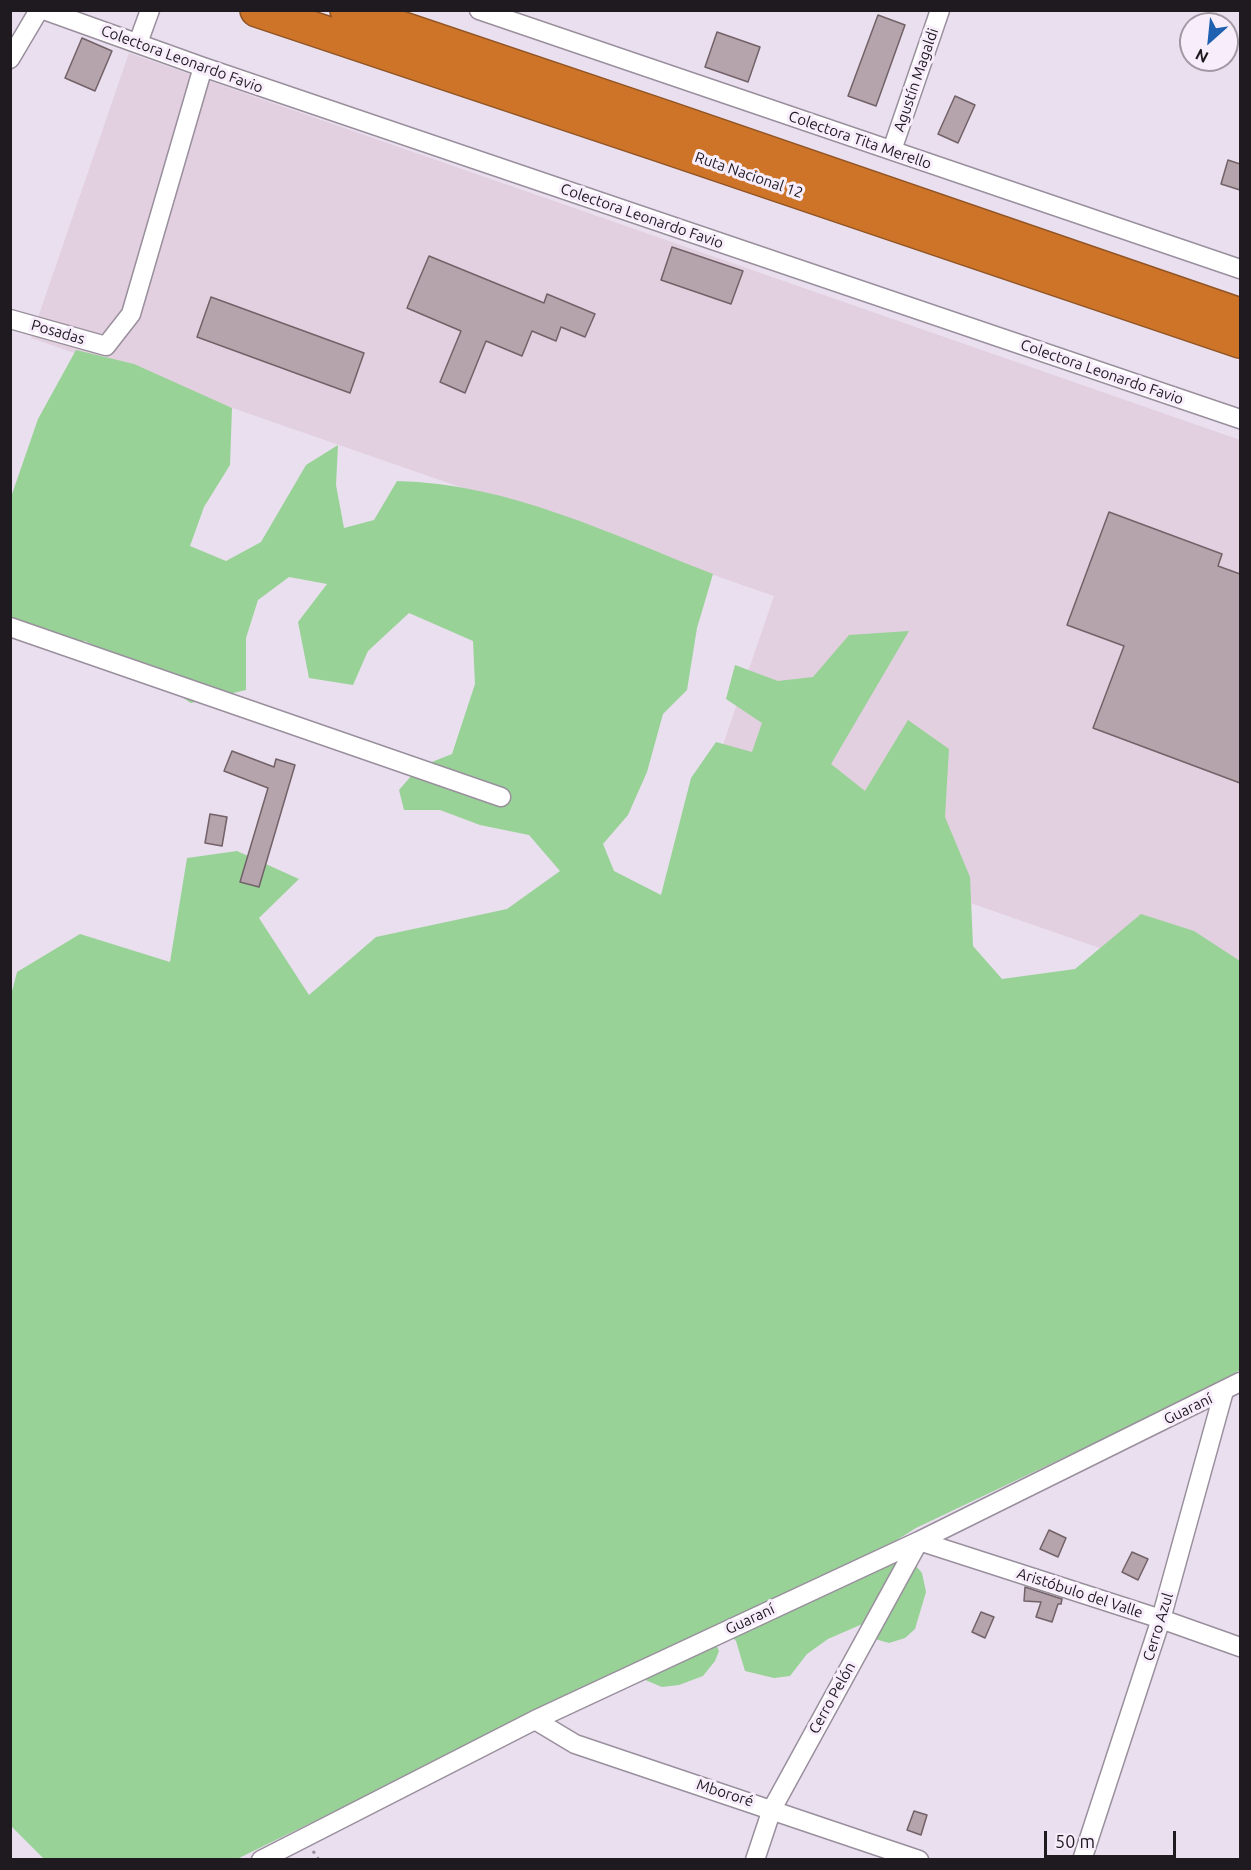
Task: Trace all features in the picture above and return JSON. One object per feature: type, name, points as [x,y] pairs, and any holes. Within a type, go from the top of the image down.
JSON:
[{"type":"highway","name":"Ruta Nacional 12","points":[[257,10],[670,147],[1240,341]]},
{"type":"highway","name":"Ruta Nacional 12","points":[[346,10],[1240,315]]},
{"type":"street","points":[[10,59],[39,10]]},
{"type":"street","name":"Colectora Leonardo Favio","points":[[44,10],[203,67],[1240,419]]},
{"type":"street","points":[[138,43],[150,10]]},
{"type":"street","name":"Colectora Tita Merello","points":[[479,10],[1240,269]]},
{"type":"street","name":"Agustín Magaldi","points":[[891,150],[940,10]]},
{"type":"street","name":"Posadas","points":[[10,319],[106,346],[131,314],[203,67]]},
{"type":"street","points":[[10,627],[501,797]]},
{"type":"street","name":"Guaraní","points":[[261,1860],[535,1720],[919,1541],[1240,1382]]},
{"type":"street","name":"Cerro Azul","points":[[1082,1860],[1161,1619],[1224,1391]]},
{"type":"street","name":"Aristóbulo del Valle","points":[[919,1541],[1161,1619],[1240,1647]]},
{"type":"street","name":"Cerro Pelón","points":[[755,1860],[772,1809],[919,1541]]},
{"type":"street","name":"Mbororé","points":[[535,1720],[575,1743],[919,1860]]},
{"type":"shaded area","points":[[129,53],[1240,440],[1240,997],[701,809],[774,596],[31,338]]},
{"type":"green space","points":[[76,350],[134,364],[232,408],[230,465],[204,507],[190,546],[226,561],[261,542],[306,465],[338,445],[336,485],[344,528],[374,520],[397,481],[438,484],[479,491],[559,514],[713,574],[697,628],[687,690],[663,714],[647,772],[628,815],[603,844],[614,871],[661,895],[691,778],[716,742],[752,752],[762,723],[726,699],[735,665],[778,681],[813,677],[849,635],[909,631],[831,764],[865,791],[908,720],[949,749],[945,817],[970,877],[973,946],[1002,979],[1075,969],[1141,914],[1194,931],[1240,961],[1240,1370],[1206,1390],[916,1528],[895,1541],[887,1551],[911,1560],[922,1573],[926,1592],[915,1629],[905,1638],[889,1643],[875,1639],[867,1622],[828,1639],[807,1654],[790,1676],[774,1678],[745,1671],[736,1641],[726,1631],[714,1640],[719,1651],[715,1661],[703,1676],[679,1685],[662,1687],[638,1677],[464,1748],[237,1859],[44,1859],[10,1825],[10,999],[17,972],[80,934],[170,962],[187,858],[237,851],[299,879],[259,918],[309,995],[376,937],[507,909],[560,871],[529,835],[480,825],[440,810],[404,810],[399,790],[419,767],[452,754],[475,684],[473,641],[409,613],[368,651],[353,685],[309,678],[298,622],[327,584],[289,577],[258,600],[246,638],[246,690],[191,703],[136,668],[85,641],[49,646],[11,619],[11,497],[38,419]]},
{"type":"building","points":[[878,15],[905,25],[876,106],[848,96]]},
{"type":"building","points":[[717,32],[760,47],[748,82],[705,67]]},
{"type":"building","points":[[82,38],[112,51],[95,91],[65,78]]},
{"type":"building","points":[[955,96],[975,105],[958,143],[938,134]]},
{"type":"building","points":[[1228,160],[1240,164],[1240,190],[1221,184]]},
{"type":"building","points":[[672,247],[743,271],[731,304],[661,280]]},
{"type":"building","points":[[429,256],[544,303],[547,294],[595,314],[585,337],[561,327],[556,341],[532,331],[522,356],[486,341],[465,393],[440,382],[461,331],[407,308]]},
{"type":"building","points":[[211,297],[364,353],[350,393],[197,337]]},
{"type":"building","points":[[1109,512],[1222,554],[1218,566],[1240,574],[1240,783],[1093,728],[1124,646],[1067,625]]},
{"type":"building","points":[[232,751],[274,767],[276,759],[295,765],[259,887],[240,882],[268,788],[224,771]]},
{"type":"building","points":[[210,814],[227,817],[222,846],[205,843]]},
{"type":"building","points":[[1049,1530],[1066,1538],[1058,1557],[1040,1549]]},
{"type":"building","points":[[1132,1552],[1148,1559],[1138,1580],[1122,1572]]},
{"type":"building","points":[[1025,1587],[1062,1599],[1052,1622],[1036,1617],[1041,1602],[1024,1601]]},
{"type":"building","points":[[981,1612],[994,1617],[985,1638],[972,1632]]},
{"type":"building","points":[[914,1811],[927,1815],[921,1835],[907,1830]]}]
